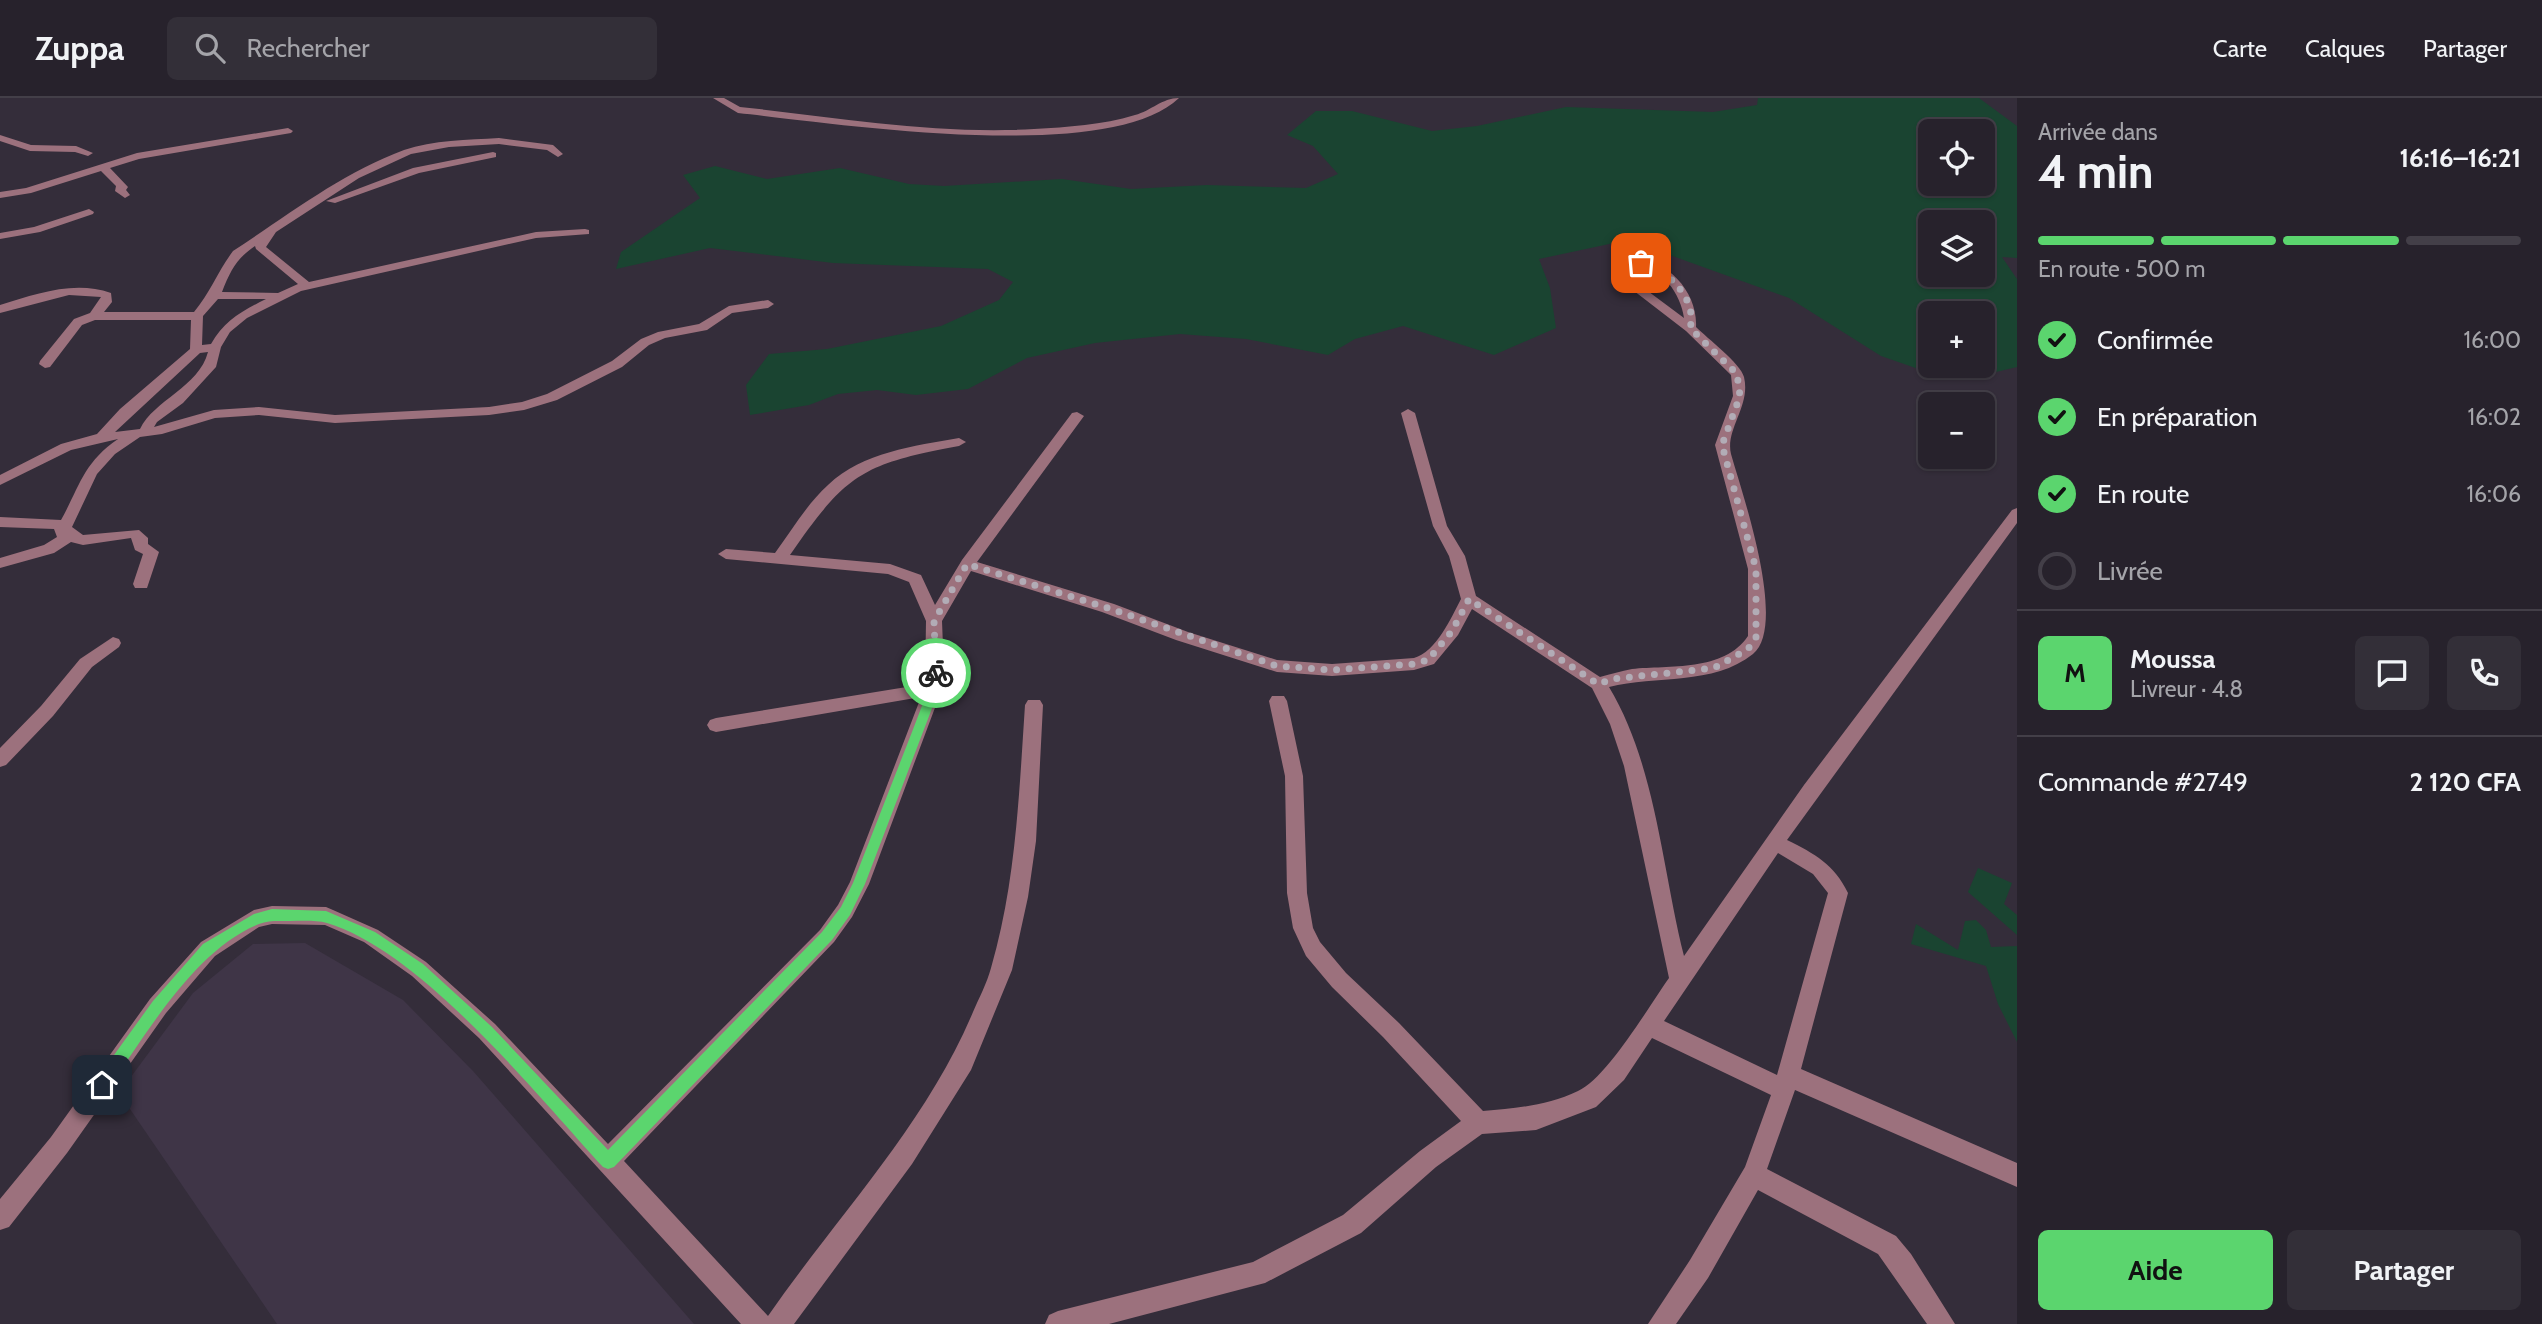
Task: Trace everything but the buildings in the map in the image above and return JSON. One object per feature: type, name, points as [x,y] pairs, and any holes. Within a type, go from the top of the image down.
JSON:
[{"type":"street","points":[[718,98],[738,110],[964,133],[1032,132],[1099,126],[1154,112],[1174,98]]},
{"type":"street","points":[[0,195],[27,191],[137,156],[288,131]]},
{"type":"street","points":[[0,138],[30,148],[76,149],[88,153]]},
{"type":"street","points":[[260,247],[273,233],[372,166],[431,147],[499,141],[550,147],[558,154]]},
{"type":"street","points":[[197,350],[197,316],[215,295],[230,261],[245,246],[301,213],[417,170],[493,155]]},
{"type":"street","points":[[103,168],[112,173],[112,177],[123,187],[119,189],[125,195]]},
{"type":"street","points":[[0,236],[36,230],[89,212]]},
{"type":"street","points":[[0,563],[60,543],[66,534],[64,527],[90,473],[110,452],[141,433],[151,420],[178,400],[211,364],[215,347],[226,330],[243,315],[291,290],[307,286],[392,270],[536,235],[585,232]]},
{"type":"street","points":[[245,246],[260,247],[307,286]]},
{"type":"street","points":[[1598,684],[1613,679],[1714,668],[1748,649],[1756,637],[1756,569],[1722,445],[1740,396],[1737,374],[1690,328],[1629,282],[1621,271],[1626,265],[1632,262],[1651,265],[1667,275],[1691,307],[1693,318],[1690,328]]},
{"type":"street","points":[[0,309],[71,290],[99,290],[107,295],[106,302],[94,316]]},
{"type":"street","points":[[215,295],[283,296]]},
{"type":"street","points":[[0,481],[66,447],[102,437],[141,433],[227,412],[259,411],[335,419],[489,411],[524,405],[552,397],[617,364],[636,348],[662,335],[703,327],[729,310],[768,304]]},
{"type":"street","points":[[45,364],[78,322],[94,316],[197,316]]},
{"type":"street","points":[[102,437],[125,412],[197,350],[215,347]]},
{"type":"street","points":[[1408,413],[1440,526],[1457,556],[1469,599],[1598,684],[1623,730],[1633,762],[1662,910],[1680,980]]},
{"type":"street","points":[[934,621],[967,564],[1077,416]]},
{"type":"street","points":[[779,559],[831,489],[844,478],[868,464],[959,442]]},
{"type":"street","points":[[1058,1324],[1255,1274],[1352,1224],[1428,1159],[1478,1123],[1536,1118],[1588,1099],[1616,1072],[1811,790],[2017,513]]},
{"type":"street","points":[[0,522],[48,522],[64,527],[76,538],[83,540],[134,533],[141,538],[140,546],[151,552],[141,584]]},
{"type":"street","points":[[608,1161],[827,936],[845,911],[859,884],[933,690],[936,672],[934,621],[915,579],[890,569],[726,554]]},
{"type":"street","points":[[967,564],[1108,608],[1277,666],[1332,670],[1414,664],[1428,660],[1452,631],[1469,599]]},
{"type":"street","points":[[0,760],[22,740],[86,663],[113,643]]},
{"type":"street","points":[[716,725],[933,690]]},
{"type":"street","points":[[1278,701],[1294,776],[1297,893],[1303,928],[1313,949],[1339,979],[1478,1123]]},
{"type":"street","points":[[778,1324],[904,1156],[963,1062],[1001,970],[1018,897],[1026,841],[1034,705]]},
{"type":"street","points":[[1661,1324],[1699,1269],[1753,1175],[1786,1083],[1838,893],[1833,879],[1824,868],[1776,843]]},
{"type":"street","points":[[0,1219],[59,1145],[158,1006],[208,949],[254,919],[272,915],[326,916],[371,936],[419,969],[487,1031],[759,1324]]},
{"type":"street","points":[[1648,1025],[2017,1175]]},
{"type":"street","points":[[1753,1175],[1887,1245],[1942,1324]]},
{"type":"shaded area","points":[[305,943],[403,1000],[473,1071],[694,1324],[277,1324],[119,1093],[193,993],[253,944]]},
{"type":"green space","points":[[1758,98],[1979,98],[2017,126],[2017,258],[2002,257],[2017,279],[2017,367],[1995,372],[1995,301],[1918,301],[1918,369],[1881,356],[1789,298],[1628,240],[1539,259],[1550,288],[1556,328],[1494,355],[1403,326],[1355,339],[1328,355],[1246,339],[1180,334],[1095,343],[1027,358],[968,389],[916,395],[877,390],[838,394],[809,405],[750,415],[746,385],[769,354],[827,349],[941,326],[999,300],[1013,282],[988,269],[833,263],[710,248],[616,269],[621,252],[700,198],[683,175],[715,166],[767,179],[840,168],[909,184],[944,186],[1062,179],[1131,189],[1207,185],[1306,188],[1338,174],[1313,146],[1287,135],[1316,111],[1352,111],[1432,131],[1477,126],[1566,107],[1713,112],[1757,105]]},
{"type":"green space","points":[[1978,868],[2012,883],[2004,904],[2017,915],[2017,935],[1968,892]]},
{"type":"green space","points":[[1976,920],[1986,930],[1991,947],[2017,946],[2017,1042],[1998,1004],[1986,966],[1911,944],[1916,924],[1958,950],[1965,921]]},
{"type":"way so far","points":[[936,673],[934,621],[967,564],[1108,608],[1182,636],[1277,666],[1332,670],[1414,664],[1428,660],[1452,631],[1469,599],[1598,684],[1629,676],[1714,668],[1733,659],[1748,649],[1756,637],[1757,615],[1756,569],[1722,445],[1738,407],[1740,385],[1731,366],[1690,328],[1693,318],[1691,307],[1678,288],[1657,268],[1641,263]]},
{"type":"route","points":[[102,1085],[158,1006],[208,949],[254,919],[272,915],[326,916],[371,936],[419,969],[487,1031],[608,1161],[827,936],[845,911],[859,884],[918,732],[936,673]]}]
